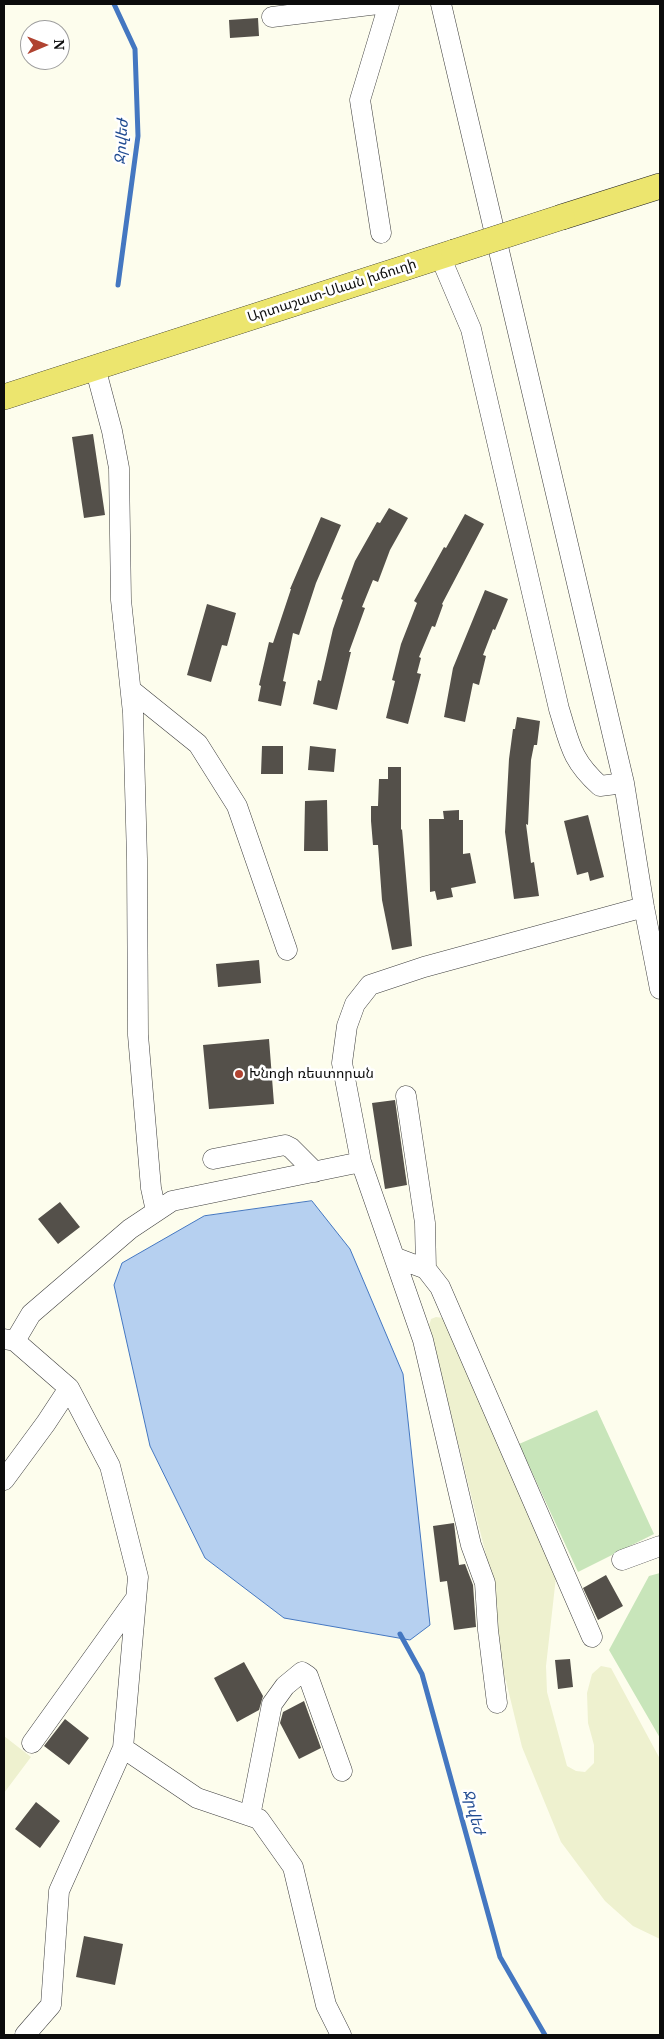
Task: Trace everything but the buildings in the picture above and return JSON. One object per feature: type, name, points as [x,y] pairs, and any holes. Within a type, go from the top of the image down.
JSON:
[{"type":"main road","name":"Արտաշատ-Սևան խճուղի","points":[[4,397],[660,186]]},
{"type":"street","points":[[272,18],[378,4]]},
{"type":"street","points":[[381,233],[360,100],[389,4]]},
{"type":"street","points":[[441,4],[624,783],[644,907],[660,989]]},
{"type":"street","points":[[447,254],[471,328],[559,709],[574,757],[585,772],[600,786],[624,783]]},
{"type":"street","points":[[95,367],[112,431],[119,468],[120,600],[131,690],[137,859],[138,1035],[151,1188],[156,1212]]},
{"type":"street","points":[[131,690],[198,744],[237,806],[287,950]]},
{"type":"street","points":[[497,1703],[488,1630],[485,1583],[471,1545],[423,1340],[361,1162],[342,1063],[347,1026],[355,1004],[370,985],[424,967],[644,907]]},
{"type":"street","points":[[406,1096],[425,1223],[426,1270]]},
{"type":"street","points":[[214,1159],[285,1146],[291,1148],[315,1172]]},
{"type":"street","points":[[25,2035],[50,2005],[59,1891],[123,1748],[138,1577],[110,1466],[69,1388],[9,1340],[31,1314],[130,1228],[172,1201],[361,1162]]},
{"type":"street","points":[[394,1257],[426,1270],[440,1287],[592,1637]]},
{"type":"street","points":[[4,1480],[69,1388]]},
{"type":"street","points":[[622,1560],[660,1546]]},
{"type":"street","points":[[32,1743],[136,1598]]},
{"type":"street","points":[[250,1816],[272,1704],[285,1686],[302,1672],[308,1676],[342,1772]]},
{"type":"street","points":[[123,1748],[197,1798],[260,1819],[293,1867],[326,2005],[341,2035]]},
{"type":"green space","points":[[436,1317],[443,1318],[556,1577],[546,1666],[547,1692],[567,1766],[576,1771],[585,1772],[594,1763],[594,1745],[588,1723],[587,1693],[592,1674],[601,1666],[611,1668],[660,1759],[660,1939],[633,1926],[605,1901],[561,1842],[522,1747],[506,1681],[498,1659],[493,1583],[429,1326],[431,1319]]},
{"type":"green space","points":[[597,1410],[654,1534],[578,1572],[519,1444]]},
{"type":"green space","points":[[660,1573],[660,1738],[609,1650],[649,1576]]},
{"type":"green space","points":[[4,1736],[31,1757],[4,1793]]},
{"type":"water","points":[[312,1201],[350,1249],[403,1374],[430,1625],[410,1640],[284,1618],[205,1558],[150,1446],[114,1285],[122,1263],[204,1216]]},
{"type":"waterway","name":"Ջրվեժ","points":[[114,4],[135,49],[138,136],[118,285]]},
{"type":"waterway","name":"Ջրվեժ","points":[[400,1634],[422,1674],[500,1957],[545,2035]]},
{"type":"place","name":"Խնոցի ռեստորան","points":[[239,1074]]}]
